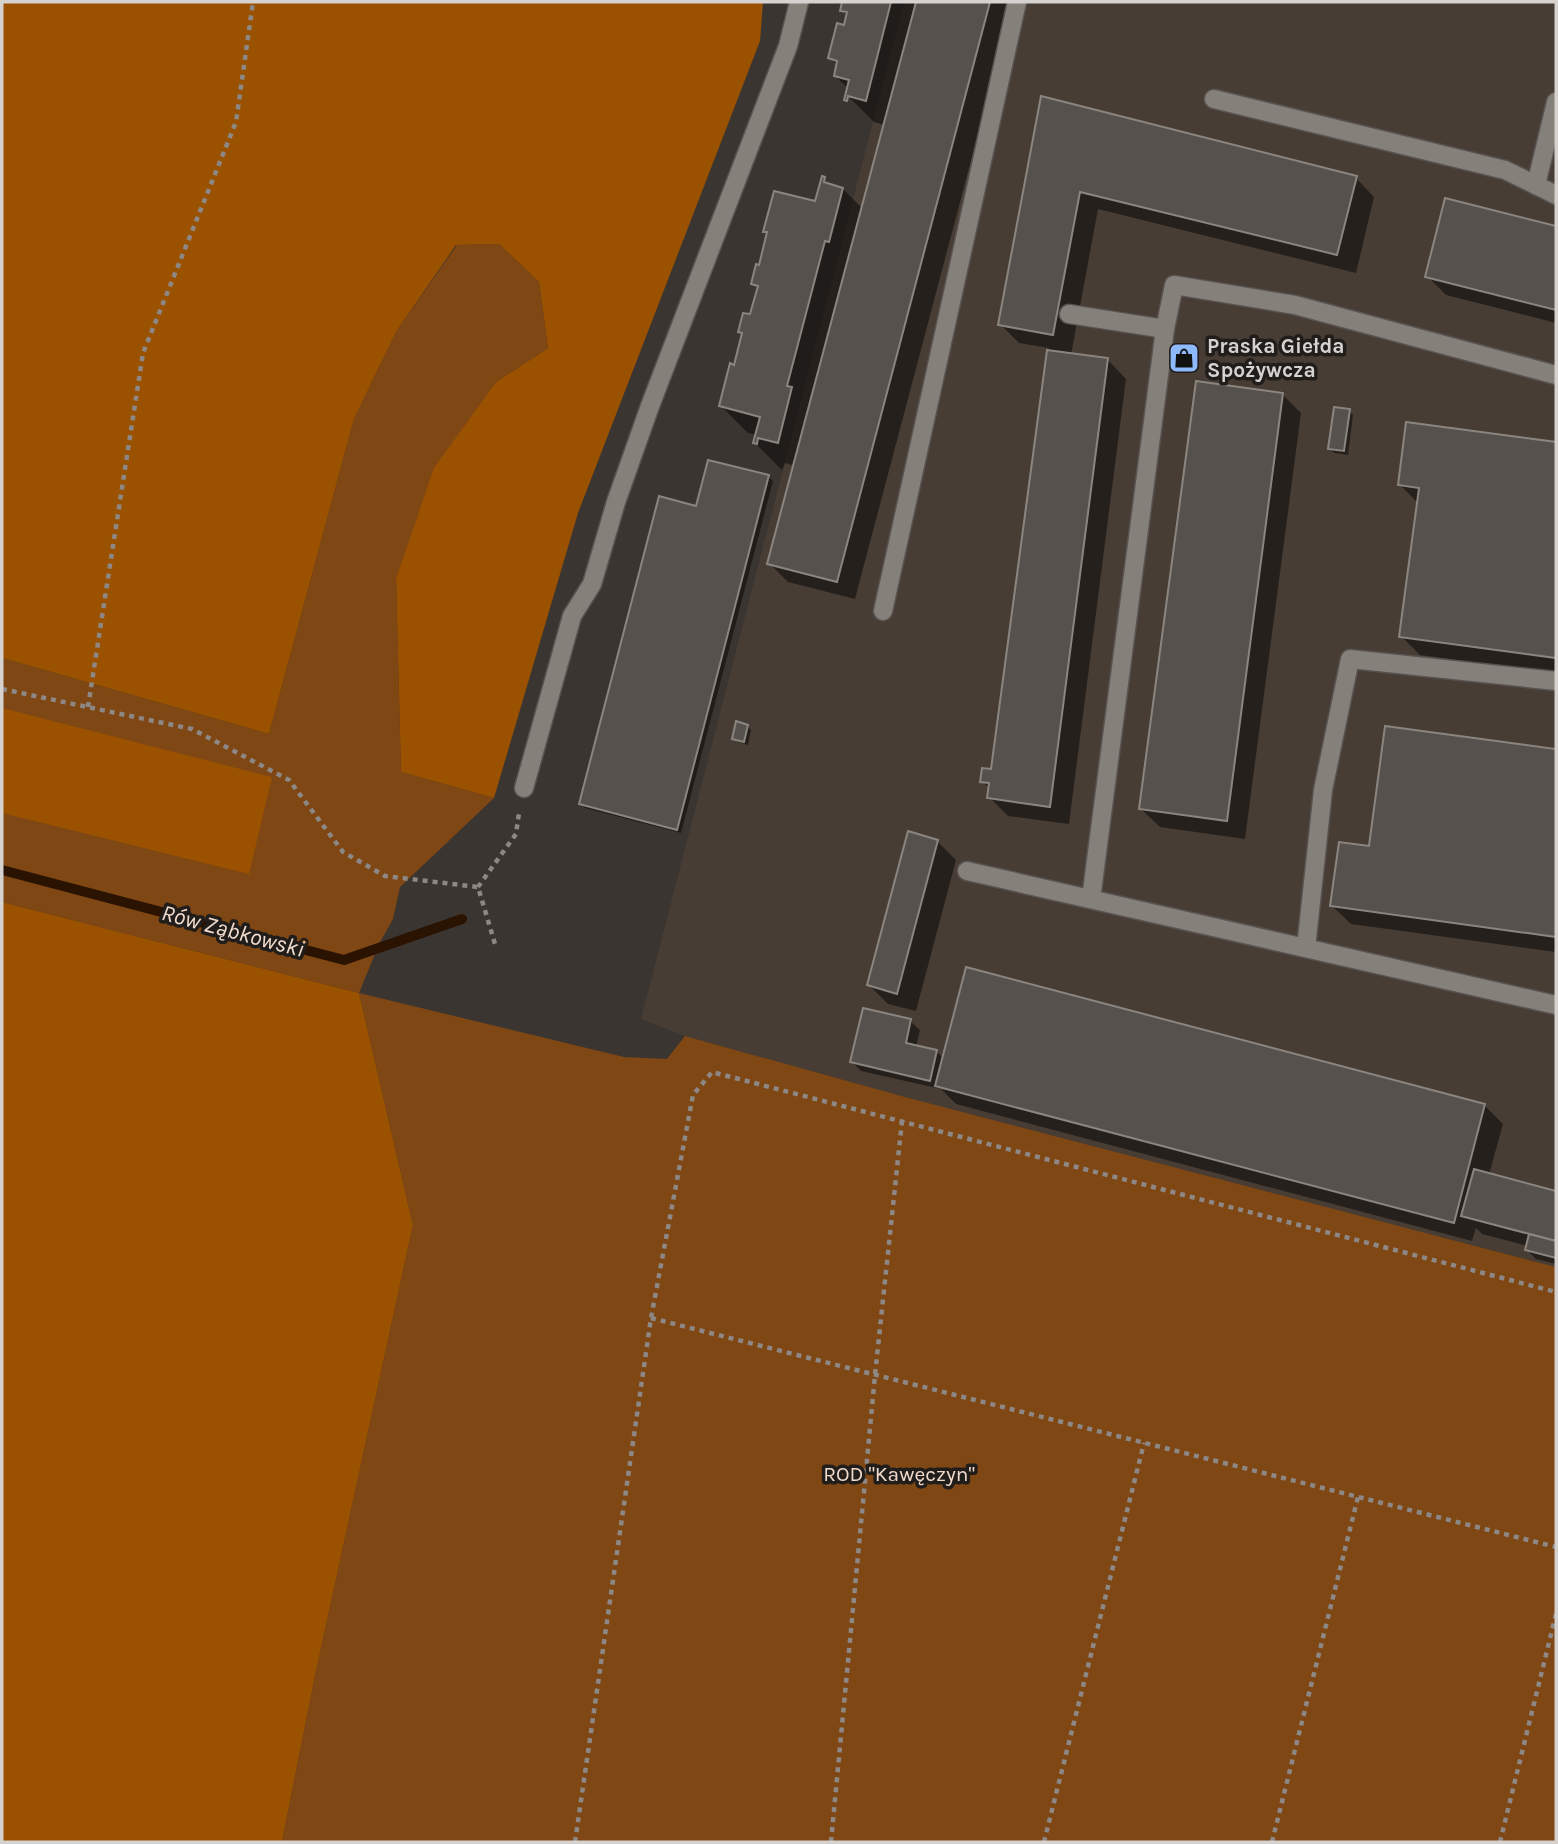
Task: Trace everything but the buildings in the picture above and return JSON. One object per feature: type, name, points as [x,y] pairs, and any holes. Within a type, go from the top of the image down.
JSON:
[{"type":"lane","points":[[524,788],[572,616],[592,584],[616,502],[650,406],[788,46],[799,2]]},
{"type":"lane","points":[[883,611],[1017,2]]},
{"type":"lane","points":[[1214,99],[1505,170],[1556,195]]},
{"type":"lane","points":[[1536,185],[1556,103]]},
{"type":"lane","points":[[1091,899],[1165,329],[1174,285],[1295,305],[1556,375]]},
{"type":"lane","points":[[1069,314],[1165,329]]},
{"type":"lane","points":[[1306,948],[1323,790],[1350,659],[1556,681]]},
{"type":"lane","points":[[967,871],[1556,1004]]},
{"type":"path","points":[[88,707],[143,353],[236,122],[253,2]]},
{"type":"path","points":[[2,689],[192,729],[289,780],[344,852],[385,876],[478,887]]},
{"type":"path","points":[[478,887],[516,834],[524,788]]},
{"type":"path","points":[[478,887],[495,944]]},
{"type":"path","points":[[575,1842],[651,1318],[693,1095],[712,1072],[1556,1292]]},
{"type":"path","points":[[831,1842],[902,1121]]},
{"type":"path","points":[[651,1318],[1556,1547]]},
{"type":"path","points":[[1044,1842],[1144,1443]]},
{"type":"path","points":[[1272,1842],[1357,1497]]},
{"type":"path","points":[[1500,1842],[1556,1614]]},
{"type":"shaded area","points":[[2,2],[763,2],[760,41],[578,513],[494,798],[401,772],[396,579],[434,468],[496,382],[548,348],[539,282],[499,244],[456,245],[396,332],[354,419],[269,734],[2,658]]},
{"type":"shaded area","name":"Praska Giełda Spożywcza","points":[[904,2],[1556,2],[1556,1267],[905,1097],[685,1036],[641,1019]]},
{"type":"shaded area","points":[[2,708],[272,777],[249,874],[2,813]]},
{"type":"shaded area","points":[[2,902],[359,993],[413,1225],[315,1676],[282,1842],[2,1842]]},
{"type":"green space","points":[[499,244],[539,282],[548,348],[496,382],[396,579],[401,772],[494,798],[400,887],[393,919],[379,944],[359,993],[2,902],[2,658],[269,734],[354,419],[396,332],[457,245]]},
{"type":"green space","name":"ROD \"Kawęczyn\"","points":[[359,993],[624,1057],[667,1059],[685,1036],[905,1097],[1556,1267],[1556,1842],[282,1842],[315,1676],[413,1225]]},
{"type":"waterway","name":"Rów Ząbkowski","points":[[2,870],[344,960],[462,919]]},
{"type":"place","name":"Praska Giełda Spożywcza","points":[[1184,358]]}]
